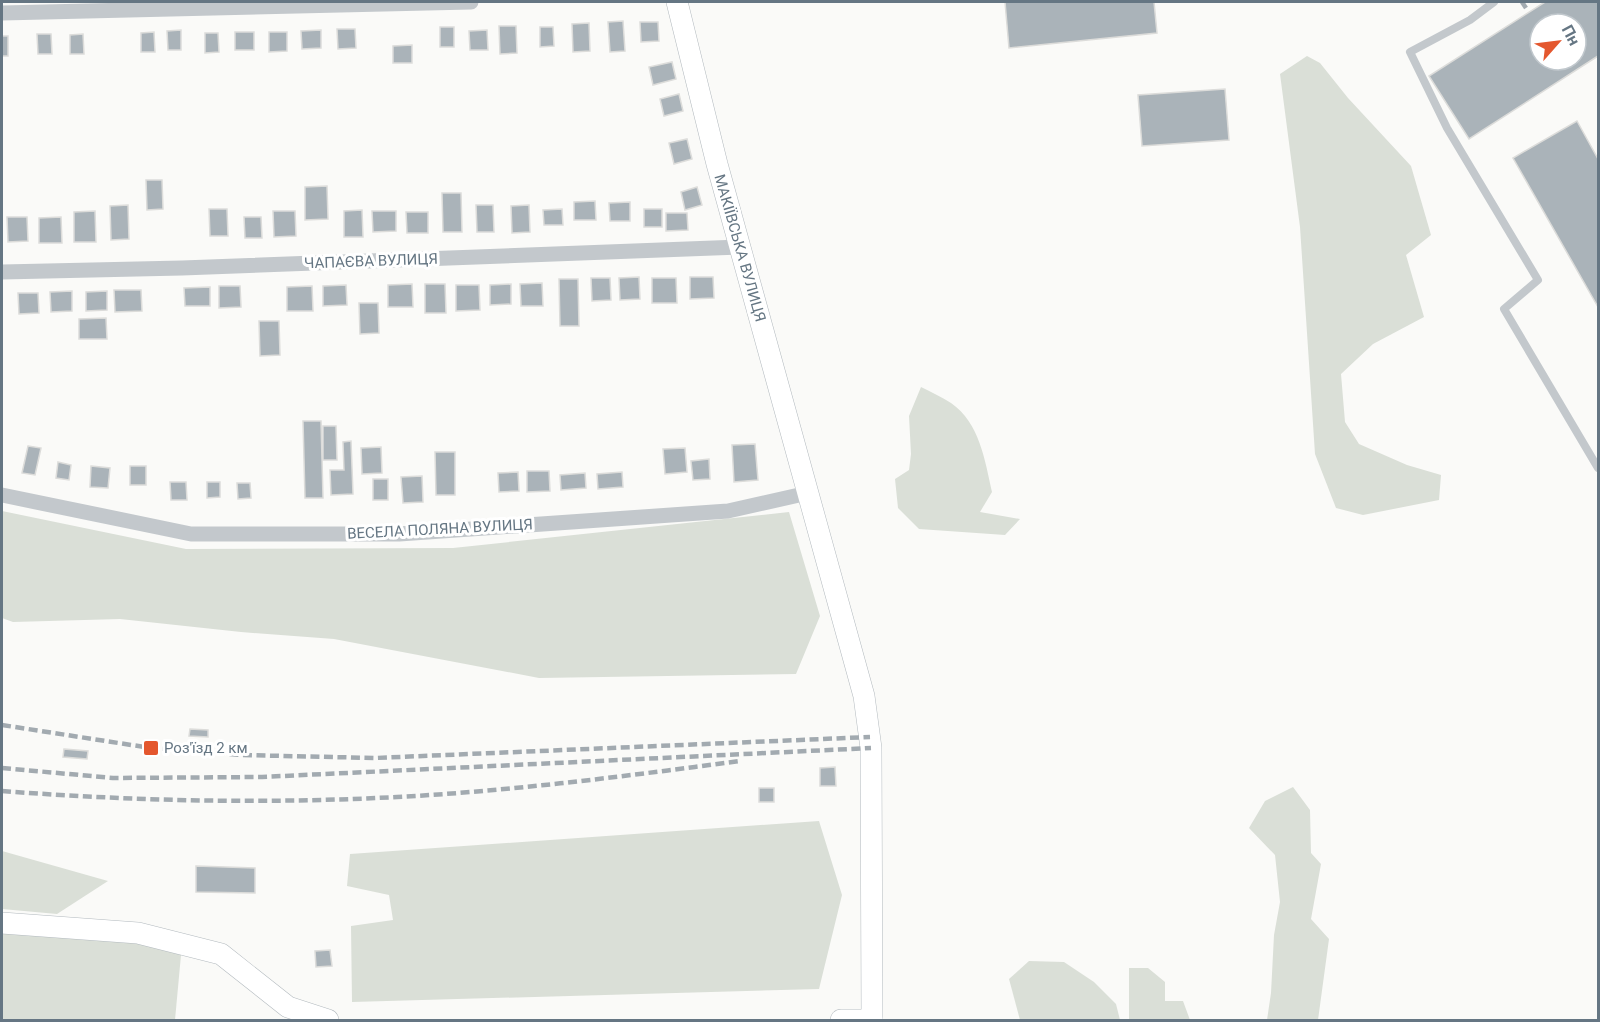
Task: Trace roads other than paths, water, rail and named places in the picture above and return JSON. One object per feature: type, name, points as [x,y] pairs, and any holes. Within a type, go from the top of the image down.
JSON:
[{"type":"main road","name":"МАКІЇВСЬКА ВУЛИЦЯ","points":[[677,2],[717,164],[861,684],[868,718],[871,748],[872,1020]]},
{"type":"main road","points":[[2,922],[138,933],[221,954],[288,1007],[328,1020]]},
{"type":"main road","points":[[841,1020],[872,1020]]},
{"type":"street","points":[[2,13],[88,6],[471,2]]},
{"type":"street","name":"ЧАПАЄВА ВУЛИЦЯ","points":[[2,272],[182,268],[740,247]]},
{"type":"street","name":"ВЕСЕЛА ПОЛЯНА ВУЛИЦЯ","points":[[2,495],[190,534],[399,534],[728,511],[808,493]]},
{"type":"lane","points":[[1494,2],[1470,20],[1410,52],[1447,128],[1538,280],[1504,309],[1599,468]]},
{"type":"railway","points":[[1522,2],[1526,8]]},
{"type":"railway","points":[[2,725],[151,748],[242,755],[375,758],[870,737]]},
{"type":"railway","points":[[2,768],[113,778],[262,777],[871,748]]},
{"type":"railway","points":[[2,791],[199,800],[348,799],[526,787],[740,761]]},
{"type":"place","name":"Роз'їзд 2 км","points":[[151,748]]}]
